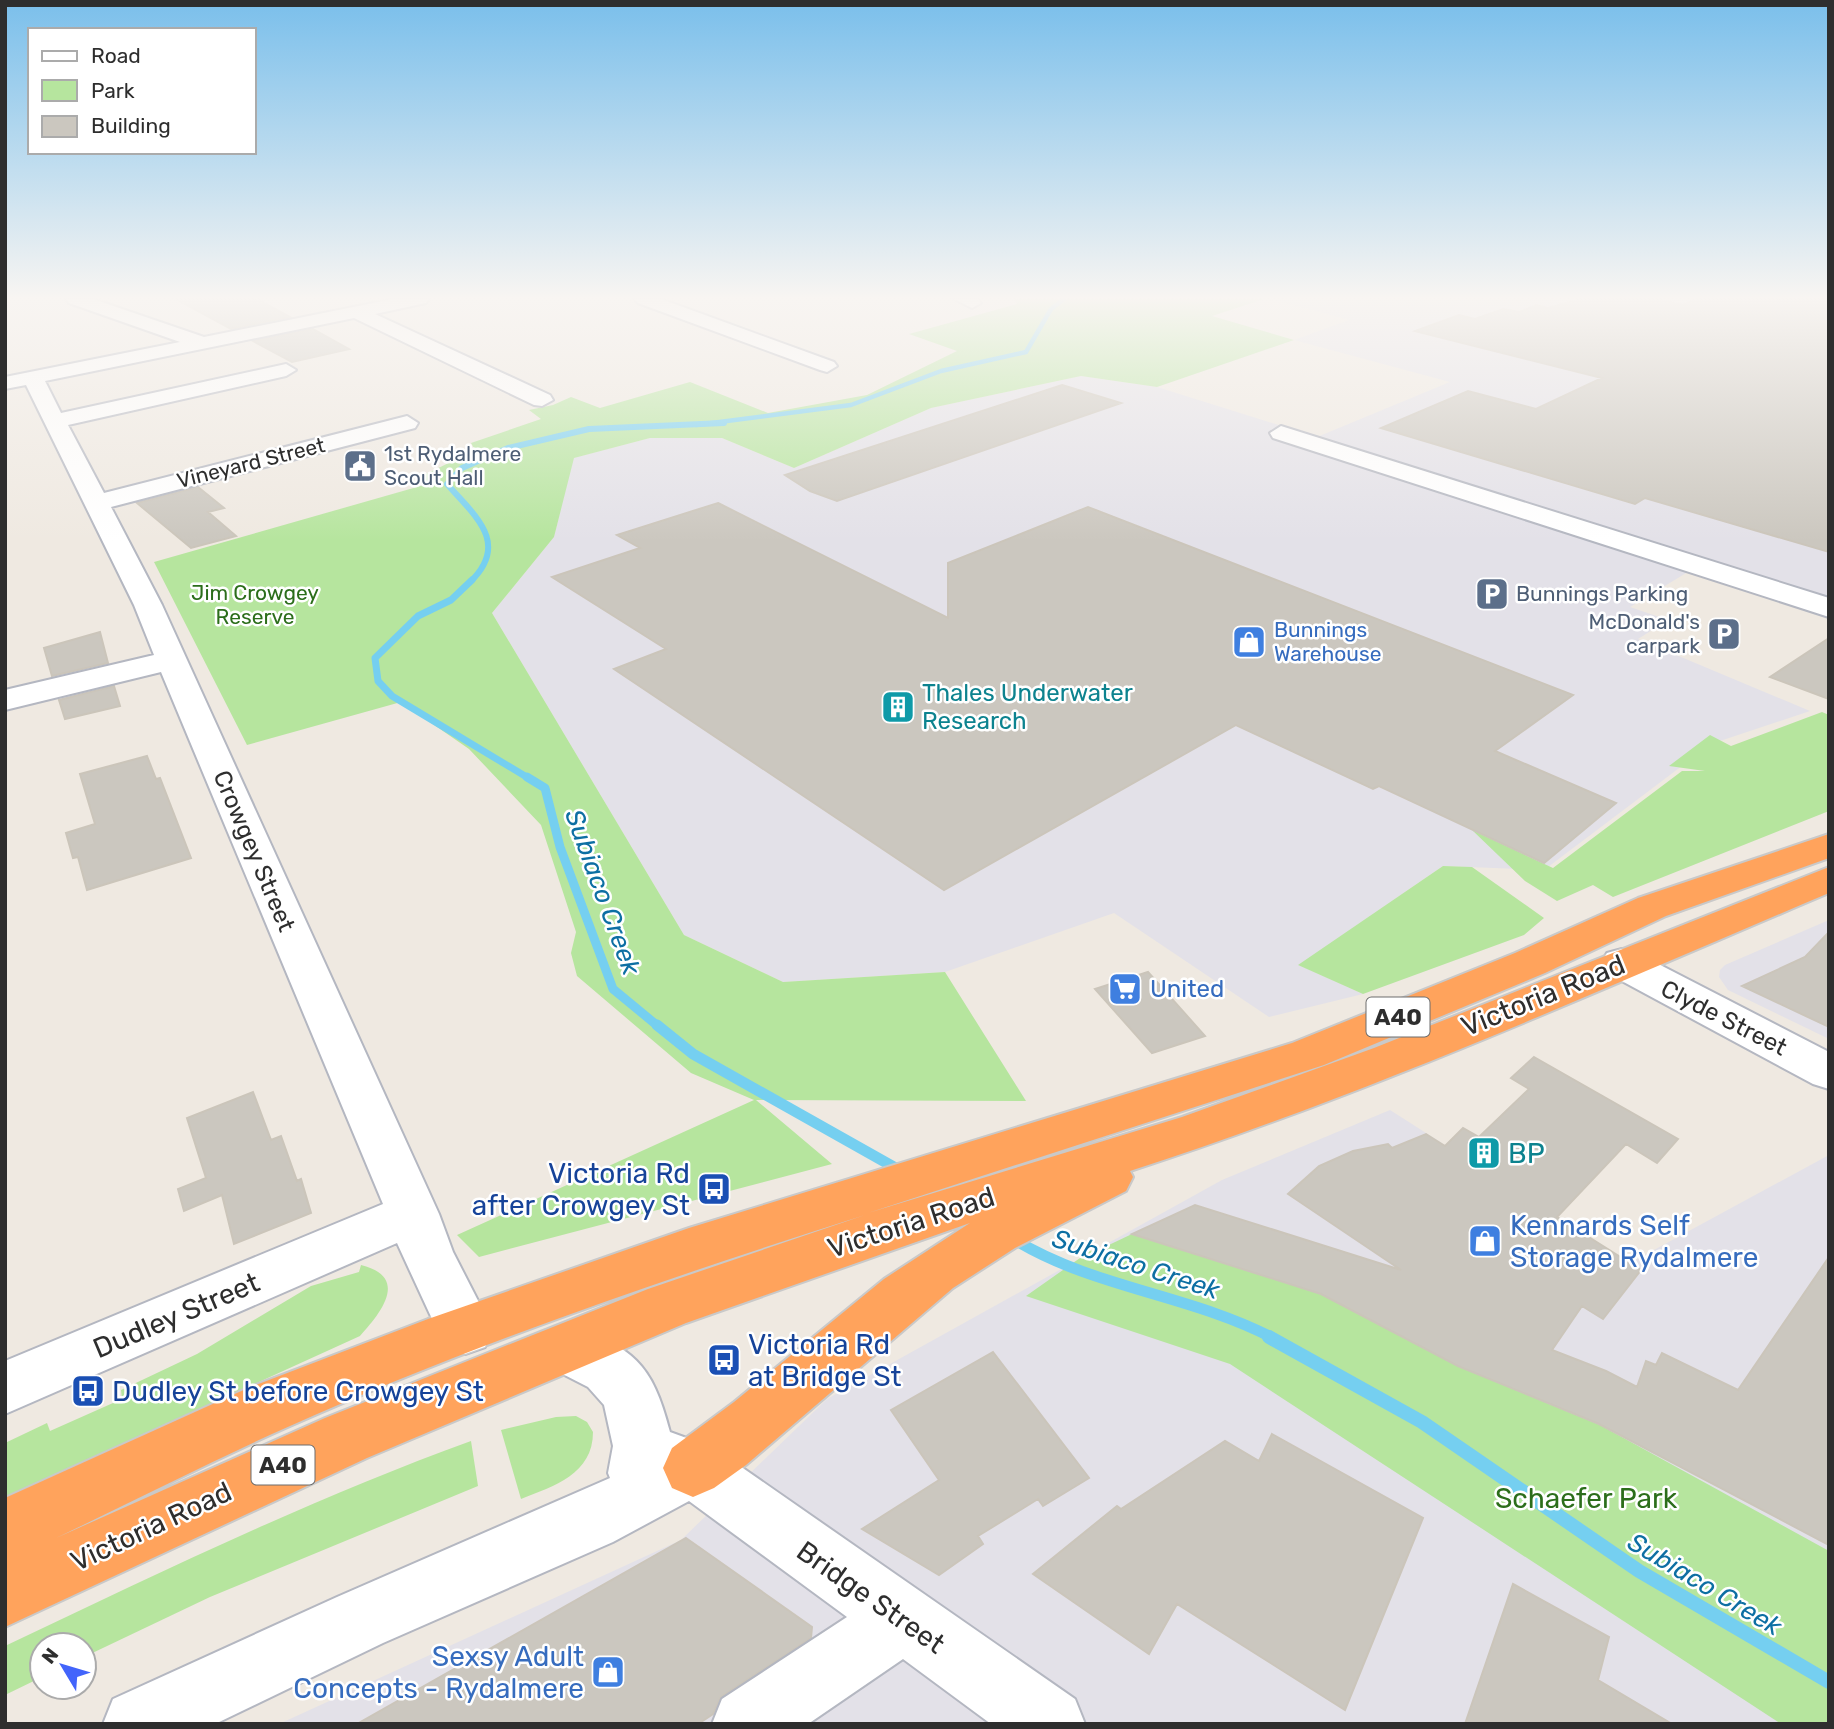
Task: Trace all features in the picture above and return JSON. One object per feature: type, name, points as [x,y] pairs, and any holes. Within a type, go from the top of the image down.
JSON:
[{"type":"highway","name":"Victoria Road","points":[[5,1530],[269,1407],[465,1330],[820,1207],[1308,1054],[1587,938],[1672,899],[1829,845]]},
{"type":"highway","name":"Victoria Road","points":[[5,1594],[333,1443],[667,1306],[867,1235],[1043,1193],[1197,1130],[1390,1060],[1829,879]]},
{"type":"highway","name":"Clyde Street","points":[[1587,938],[1622,963]]},
{"type":"highway","points":[[669,1459],[755,1424],[934,1272],[1043,1193]]},
{"type":"street","name":"Crowgey Street","points":[[18,380],[55,421],[148,606],[413,1214],[427,1254],[465,1330]]},
{"type":"street","points":[[55,421],[242,380]]},
{"type":"street","points":[[500,380],[542,400]]},
{"type":"street","name":"Vineyard Street","points":[[95,503],[407,423]]},
{"type":"street","points":[[1282,433],[1829,608]]},
{"type":"street","points":[[1660,554],[1783,604],[1829,618]]},
{"type":"street","points":[[5,700],[171,660]]},
{"type":"street","name":"Clyde Street","points":[[1622,963],[1661,986],[1829,1072]]},
{"type":"street","name":"Dudley Street","points":[[5,1388],[413,1214]]},
{"type":"street","points":[[138,1724],[348,1625],[610,1511],[669,1459],[635,1406],[626,1386],[592,1358],[567,1349]]},
{"type":"street","name":"Bridge Street","points":[[669,1459],[1051,1724]]},
{"type":"street","points":[[747,1724],[903,1619]]},
{"type":"shaded area","points":[[1064,380],[1106,380],[1157,387],[1317,437],[1450,382],[1441,380],[1829,380],[1829,599],[1706,561],[1630,607],[1668,620],[1638,639],[1810,711],[1711,744],[1544,870],[1443,866],[1299,965],[1363,994],[1269,1017],[1114,913],[945,972],[783,982],[684,935],[492,613],[554,537],[573,458],[650,438],[722,438],[794,468],[931,408]]},
{"type":"shaded area","points":[[1829,920],[1829,1039],[1728,990],[1719,977],[1720,970],[1725,965]]},
{"type":"shaded area","points":[[1390,1110],[1630,1263],[1829,1155],[1829,1724],[279,1724],[681,1540],[827,1399],[1222,1180]]},
{"type":"green space","name":"Jim Crowgey Reserve","points":[[898,380],[1064,380],[931,408],[794,468],[722,438],[650,438],[574,458],[554,537],[492,613],[684,935],[783,982],[945,972],[1026,1101],[756,1100],[832,1164],[479,1257],[457,1235],[754,1100],[691,1073],[577,976],[571,953],[576,932],[541,825],[469,749],[401,702],[247,745],[154,562],[431,483],[418,478],[475,450],[471,443],[541,419],[529,410],[553,405],[571,397],[600,408],[690,382],[768,413],[867,395]]},
{"type":"green space","points":[[1106,380],[1178,380],[1157,387]]},
{"type":"green space","points":[[1822,712],[1829,715],[1829,811],[1613,897],[1593,885],[1557,901],[1525,881],[1472,830],[1553,868],[1682,771],[1705,771],[1669,766],[1710,735],[1731,746]]},
{"type":"green space","points":[[1443,866],[1472,867],[1544,918],[1524,935],[1363,994],[1298,965]]},
{"type":"green space","name":"Schaefer Park","points":[[1132,1234],[1321,1294],[1458,1366],[1600,1425],[1829,1551],[1829,1724],[1781,1724],[1230,1364],[1026,1296],[1090,1251],[1094,1252]]},
{"type":"green space","points":[[361,1265],[376,1271],[384,1278],[388,1287],[382,1307],[360,1336],[5,1498],[5,1443],[47,1423],[50,1431],[122,1399],[121,1390],[197,1354],[311,1286],[359,1272]]},
{"type":"green space","points":[[576,1416],[587,1422],[593,1432],[586,1458],[579,1468],[558,1483],[521,1499],[501,1430],[556,1417]]},
{"type":"green space","points":[[471,1441],[478,1486],[210,1597],[98,1650],[98,1631],[37,1631],[178,1564],[411,1463]]},
{"type":"green space","points":[[28,1635],[28,1684],[5,1695],[5,1646]]},
{"type":"building","points":[[1598,380],[1829,380],[1829,552],[1645,498],[1635,504],[1381,428],[1468,391],[1536,409]]},
{"type":"building","points":[[1062,385],[1121,403],[837,501],[810,491],[785,475]]},
{"type":"building","points":[[198,487],[224,508],[208,512],[236,536],[191,548],[137,503]]},
{"type":"building","points":[[718,503],[948,618],[948,563],[1088,507],[1573,695],[1495,751],[1616,803],[1544,863],[1379,786],[1373,789],[1236,725],[944,890],[614,669],[666,649],[552,577],[640,548],[617,535]]},
{"type":"building","points":[[100,632],[108,663],[52,676],[44,648]]},
{"type":"building","points":[[1829,638],[1829,699],[1770,677]]},
{"type":"building","points":[[114,686],[120,706],[65,719],[59,700]]},
{"type":"building","points":[[147,756],[156,779],[160,778],[191,858],[87,890],[78,857],[73,858],[66,833],[95,824],[80,774]]},
{"type":"building","points":[[1829,932],[1829,1027],[1742,986],[1805,957]]},
{"type":"building","points":[[1148,972],[1205,1036],[1152,1053],[1095,989]]},
{"type":"building","points":[[1534,1057],[1678,1139],[1657,1163],[1626,1144],[1557,1217],[1641,1270],[1603,1319],[1582,1306],[1552,1350],[1606,1371],[1637,1387],[1646,1361],[1656,1365],[1662,1353],[1738,1390],[1829,1257],[1829,1545],[1599,1424],[1458,1366],[1321,1294],[1132,1234],[1195,1205],[1401,1270],[1288,1194],[1319,1166],[1353,1151],[1388,1144],[1392,1148],[1426,1134],[1445,1146],[1463,1128],[1479,1137],[1529,1089],[1511,1078]]},
{"type":"building","points":[[253,1092],[271,1140],[281,1136],[297,1181],[301,1179],[311,1213],[234,1244],[222,1195],[184,1211],[178,1189],[206,1178],[187,1118]]},
{"type":"building","points":[[993,1352],[1089,1478],[1043,1506],[1038,1499],[978,1536],[983,1544],[939,1575],[862,1529],[939,1480],[891,1410]]},
{"type":"building","points":[[1272,1434],[1423,1518],[1345,1710],[1177,1604],[1149,1654],[1033,1574],[1117,1506],[1121,1509],[1225,1441],[1259,1461]]},
{"type":"building","points":[[686,1538],[812,1627],[811,1638],[721,1697],[713,1714],[698,1724],[357,1724]]},
{"type":"building","points":[[1513,1584],[1609,1637],[1598,1680],[1672,1724],[1465,1724]]},
{"type":"waterway","name":"Subiaco Creek","points":[[705,424],[851,405],[918,380]]},
{"type":"waterway","name":"Subiaco Creek","points":[[705,424],[724,423]]},
{"type":"waterway","name":"Subiaco Creek","points":[[470,581],[482,568],[488,555],[488,542],[477,518],[447,484],[462,468],[508,448],[589,429],[705,424]]},
{"type":"waterway","name":"Subiaco Creek","points":[[696,425],[705,424]]},
{"type":"waterway","name":"Subiaco Creek","points":[[470,581],[451,600],[418,616],[375,658],[378,681],[392,696],[530,779]]},
{"type":"waterway","name":"Subiaco Creek","points":[[527,777],[545,788],[560,847],[613,989],[659,1027]]},
{"type":"waterway","name":"Subiaco Creek","points":[[657,1025],[693,1054],[901,1171]]},
{"type":"waterway","name":"Subiaco Creek","points":[[1015,1240],[1077,1270],[1209,1311],[1273,1338]]},
{"type":"waterway","name":"Subiaco Creek","points":[[1269,1337],[1422,1422],[1639,1571],[1829,1682]]},
{"type":"place","name":"1st Rydalmere Scout Hall","points":[[360,466]]},
{"type":"place","name":"Bunnings Parking","points":[[1492,594]]},
{"type":"place","name":"McDonald's carpark","points":[[1724,634]]},
{"type":"place","name":"Bunnings Warehouse","points":[[1249,642]]},
{"type":"place","name":"Thales Underwater Research","points":[[898,707]]},
{"type":"place","name":"United","points":[[1125,989]]},
{"type":"place","name":"BP","points":[[1484,1153]]},
{"type":"place","name":"Victoria Rd after Crowgey St","points":[[714,1189]]},
{"type":"place","name":"Kennards Self Storage Rydalmere","points":[[1485,1241]]},
{"type":"place","name":"Victoria Rd at Bridge St","points":[[724,1360]]},
{"type":"place","name":"Dudley St before Crowgey St","points":[[88,1391]]},
{"type":"place","name":"Sexsy Adult Concepts - Rydalmere","points":[[608,1672]]}]
